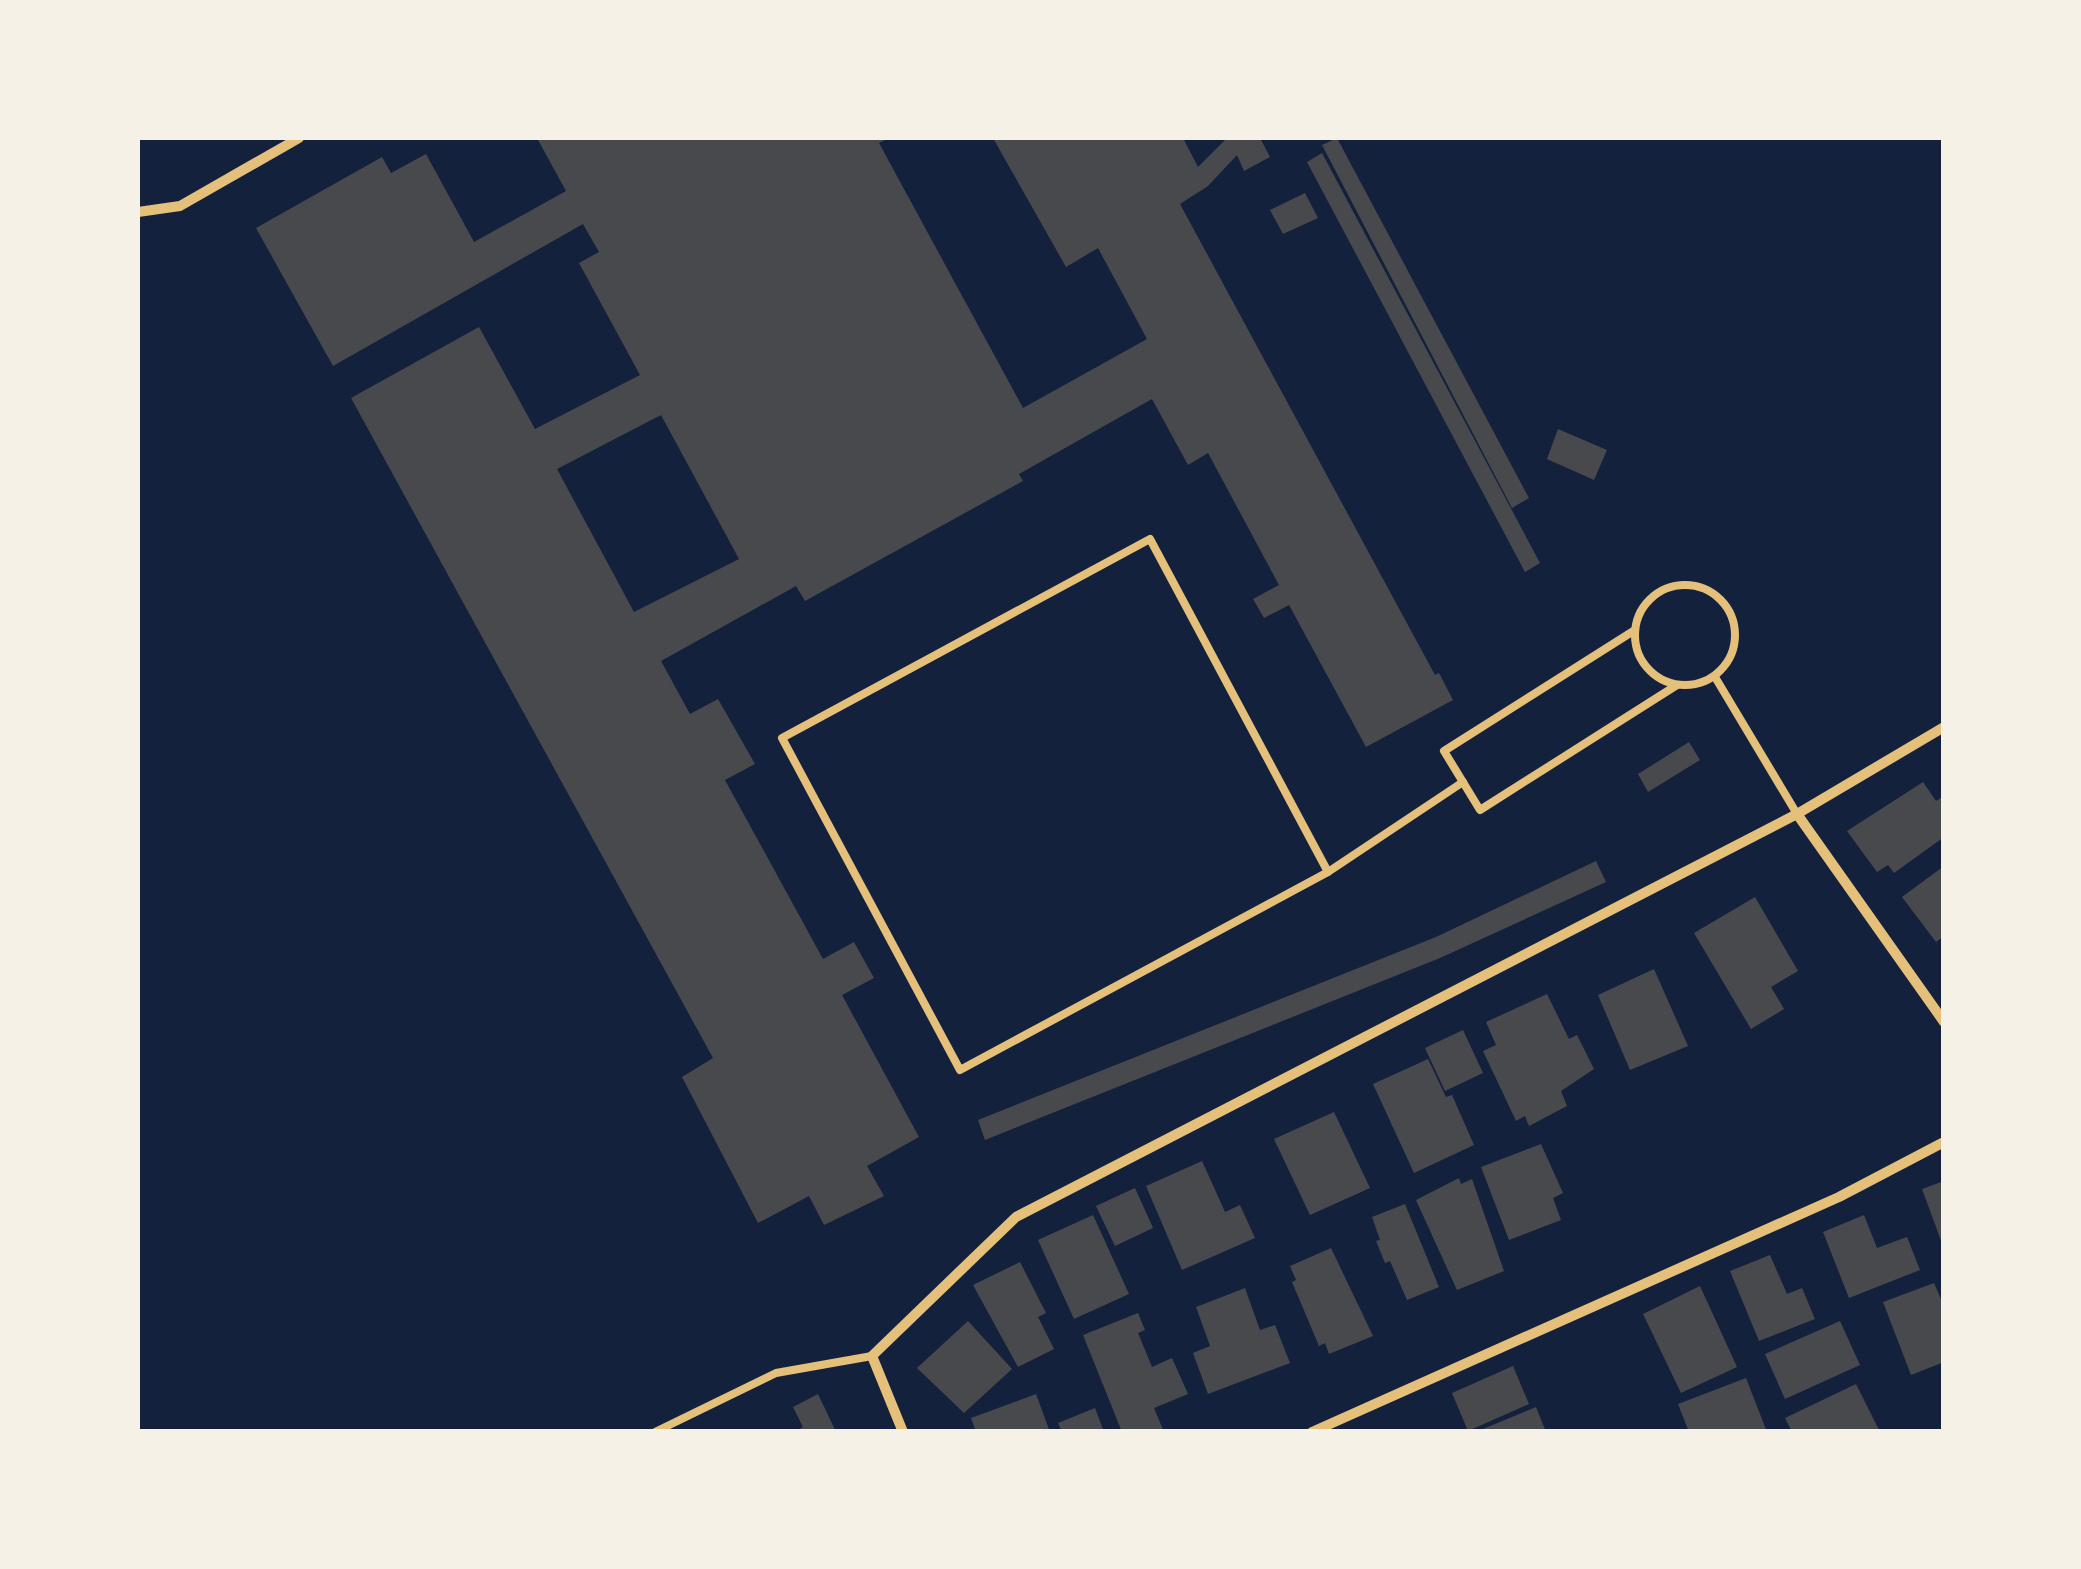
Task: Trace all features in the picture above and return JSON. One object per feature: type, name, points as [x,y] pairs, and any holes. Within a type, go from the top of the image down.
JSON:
[{"type":"street","points":[[138,212],[180,206],[298,138]]},
{"type":"street","points":[[903,1432],[872,1356],[1016,1217],[1798,814],[1944,728]]},
{"type":"street","points":[[1798,814],[1944,1022]]},
{"type":"street","points":[[1312,1432],[1840,1197],[1944,1142]]},
{"type":"lane","points":[[1328,872],[1150,539],[782,738],[960,1070],[1328,872],[1462,782]]},
{"type":"lane","points":[[1635,630],[1644,665],[1659,678],[1677,685],[1697,684],[1715,676],[1728,662],[1736,642],[1734,620],[1724,601],[1706,588],[1685,584],[1650,597],[1635,630],[1444,751],[1480,810],[1677,685]]},
{"type":"lane","points":[[1715,676],[1798,814]]},
{"type":"lane","points":[[656,1432],[776,1374],[872,1356]]},
{"type":"building","points":[[537,138],[889,138],[879,143],[1023,408],[1147,339],[1098,248],[1066,267],[993,138],[1183,138],[1198,167],[1227,138],[1260,138],[1270,157],[1244,171],[1237,155],[1208,186],[1180,204],[1435,675],[1439,673],[1453,700],[1366,747],[1289,605],[1264,618],[1253,599],[1279,585],[1208,453],[1188,465],[1152,399],[1019,474],[1023,481],[805,601],[796,586],[661,661],[690,714],[718,699],[755,764],[725,780],[823,959],[854,942],[874,978],[842,995],[919,1137],[867,1166],[884,1196],[824,1225],[809,1196],[758,1223],[682,1077],[713,1058],[351,398],[479,327],[535,429],[640,375],[579,263],[599,252],[583,224],[333,366],[256,228],[382,157],[391,173],[426,154],[474,242],[566,191]],"holes":[[[661,415],[739,559],[634,612],[557,469]]]},
{"type":"building","points":[[1337,138],[1529,498],[1512,508],[1322,145]]},
{"type":"building","points":[[1322,153],[1540,563],[1525,572],[1307,162]]},
{"type":"building","points":[[1305,193],[1318,218],[1283,234],[1270,210]]},
{"type":"building","points":[[1558,429],[1607,450],[1594,480],[1547,459]]},
{"type":"building","points":[[1689,742],[1700,760],[1648,792],[1638,774]]},
{"type":"building","points":[[1923,782],[1936,801],[1944,796],[1944,837],[1894,873],[1888,865],[1877,872],[1847,831]]},
{"type":"building","points":[[1596,861],[1606,882],[1440,958],[985,1140],[978,1120],[1436,937]]},
{"type":"building","points":[[1944,866],[1944,936],[1936,942],[1902,897]]},
{"type":"building","points":[[1755,897],[1798,971],[1771,987],[1784,1009],[1751,1029],[1694,933]]},
{"type":"building","points":[[1654,969],[1688,1046],[1630,1070],[1598,995]]},
{"type":"building","points":[[1547,994],[1569,1039],[1577,1035],[1594,1069],[1561,1091],[1567,1106],[1529,1126],[1525,1116],[1516,1121],[1483,1051],[1496,1045],[1486,1022]]},
{"type":"building","points":[[1463,1030],[1483,1073],[1445,1091],[1425,1048]]},
{"type":"building","points":[[1428,1059],[1446,1097],[1452,1095],[1474,1145],[1414,1173],[1373,1084]]},
{"type":"building","points":[[1334,1112],[1370,1188],[1310,1215],[1274,1139]]},
{"type":"building","points":[[1541,1144],[1563,1193],[1553,1198],[1561,1220],[1509,1240],[1481,1167]]},
{"type":"building","points":[[1202,1161],[1225,1212],[1240,1205],[1255,1238],[1182,1270],[1146,1186]]},
{"type":"building","points":[[1459,1178],[1461,1184],[1472,1179],[1504,1271],[1457,1290],[1416,1200]]},
{"type":"building","points":[[1944,1181],[1944,1246],[1943,1246],[1922,1189]]},
{"type":"building","points":[[1135,1188],[1153,1228],[1115,1246],[1096,1206]]},
{"type":"building","points":[[1405,1204],[1439,1287],[1407,1300],[1390,1261],[1385,1263],[1372,1217]]},
{"type":"building","points":[[1093,1215],[1129,1294],[1074,1319],[1038,1240]]},
{"type":"building","points":[[1864,1215],[1877,1248],[1907,1237],[1920,1270],[1849,1298],[1823,1232]]},
{"type":"building","points":[[1331,1248],[1373,1336],[1329,1354],[1325,1343],[1319,1346],[1292,1282],[1296,1280],[1290,1266]]},
{"type":"building","points":[[1770,1255],[1787,1294],[1802,1288],[1815,1319],[1759,1341],[1730,1271]]},
{"type":"building","points":[[1020,1262],[1046,1313],[1038,1317],[1054,1349],[1018,1367],[973,1285]]},
{"type":"building","points":[[1934,1283],[1944,1306],[1944,1362],[1911,1375],[1883,1302]]},
{"type":"building","points":[[1700,1286],[1737,1367],[1681,1393],[1643,1314]]},
{"type":"building","points":[[1245,1288],[1260,1330],[1275,1325],[1290,1363],[1208,1394],[1193,1353],[1210,1346],[1196,1307]]},
{"type":"building","points":[[1138,1313],[1145,1330],[1138,1333],[1152,1367],[1172,1358],[1188,1394],[1154,1408],[1164,1432],[1122,1432],[1083,1335]]},
{"type":"building","points":[[968,1321],[1012,1369],[964,1413],[917,1368]]},
{"type":"building","points":[[1840,1321],[1860,1365],[1785,1399],[1765,1354]]},
{"type":"building","points":[[1513,1366],[1529,1404],[1468,1431],[1452,1393]]},
{"type":"building","points":[[1746,1378],[1767,1432],[1689,1432],[1678,1404]]},
{"type":"building","points":[[1856,1384],[1880,1432],[1792,1432],[1785,1418]]},
{"type":"building","points":[[818,1394],[836,1432],[795,1432],[803,1427],[793,1407]]},
{"type":"building","points":[[1036,1394],[1050,1432],[976,1432],[971,1418]]},
{"type":"building","points":[[1536,1407],[1546,1432],[1478,1432],[1478,1431]]},
{"type":"building","points":[[1095,1408],[1104,1432],[1062,1432],[1058,1423]]}]
